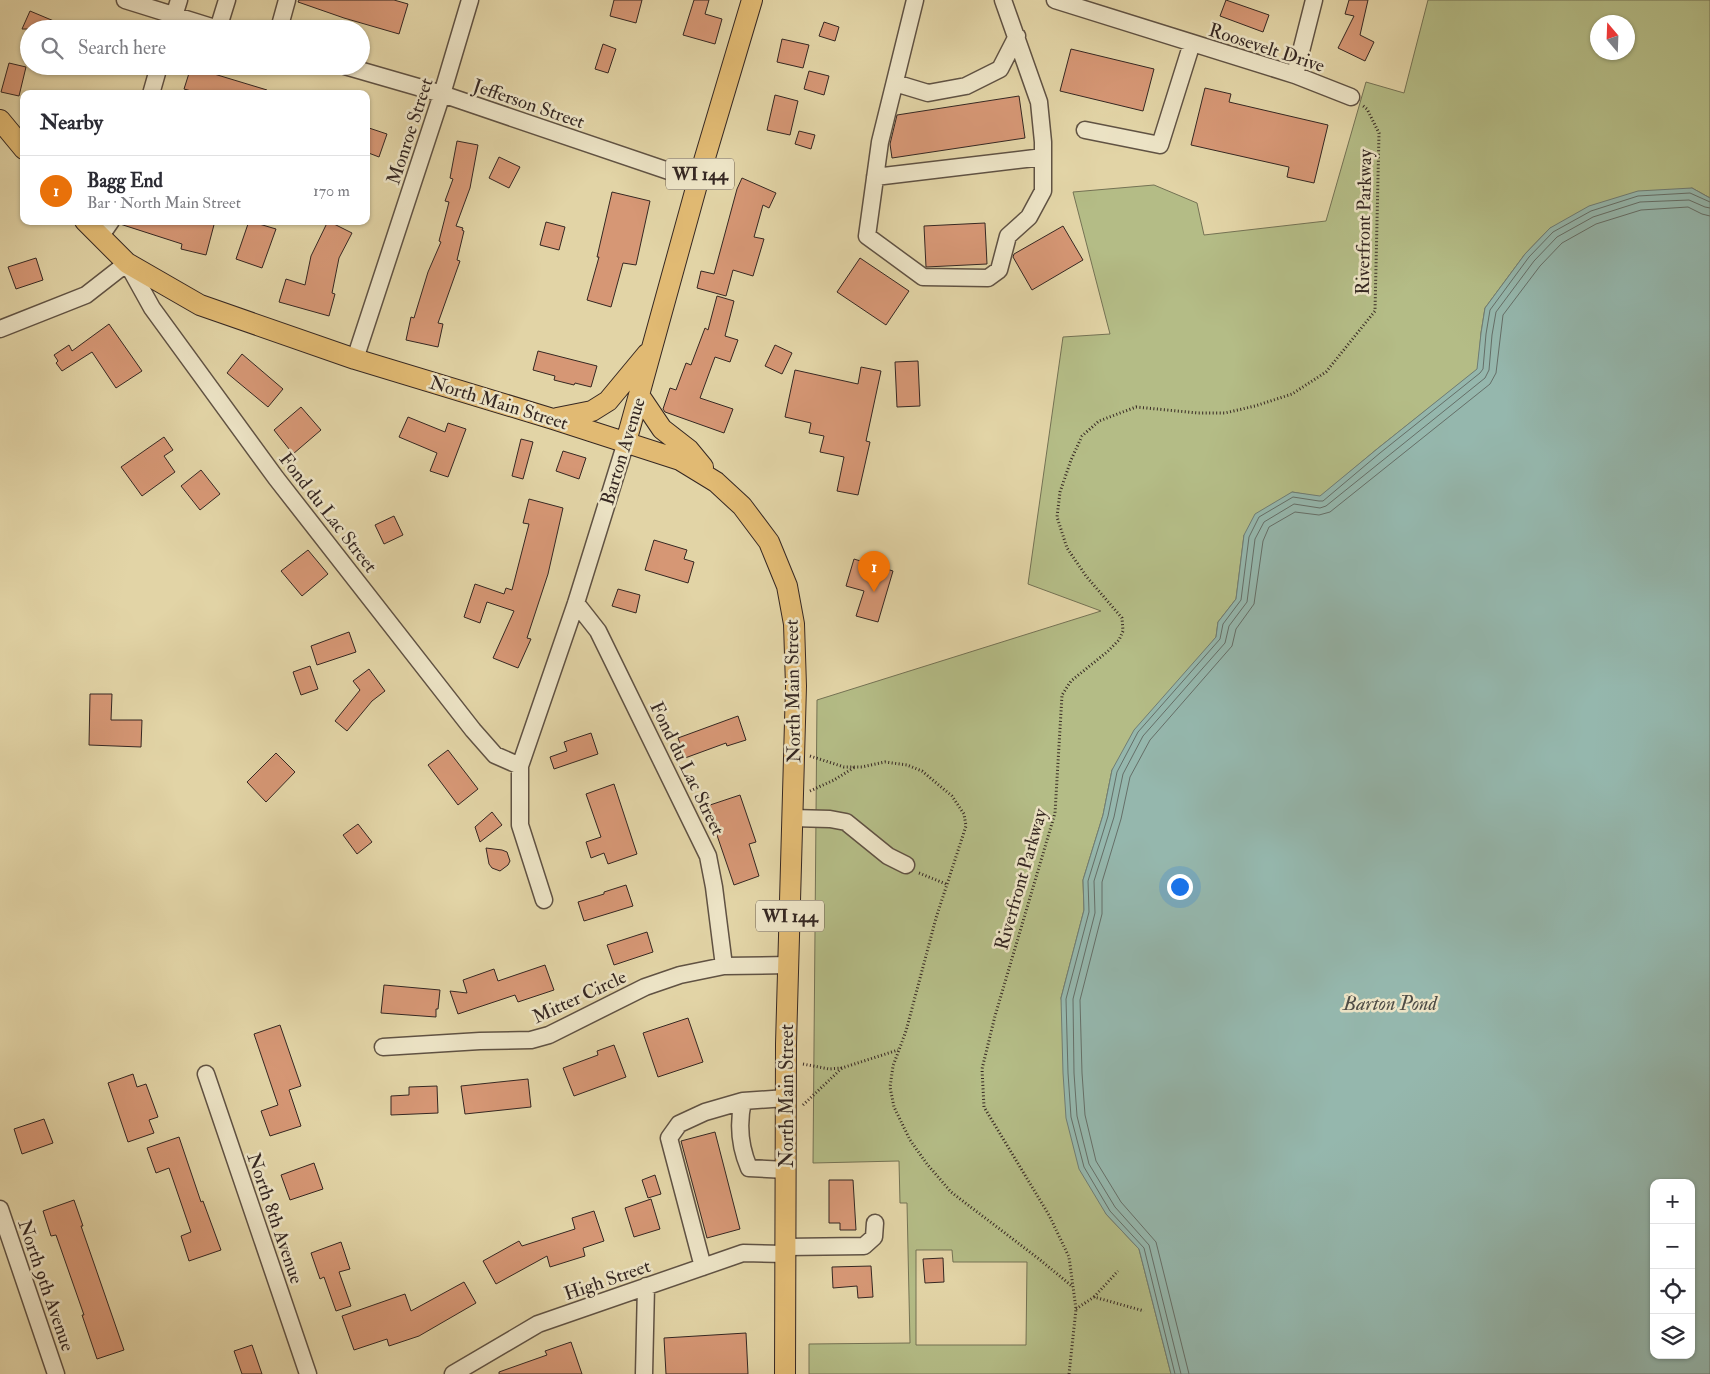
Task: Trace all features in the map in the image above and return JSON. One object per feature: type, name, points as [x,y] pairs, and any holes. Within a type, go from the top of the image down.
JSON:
[{"type":"main road","name":"Barton Avenue","points":[[626,442],[698,181],[752,0]]},
{"type":"main road","points":[[0,120],[20,145]]},
{"type":"main road","name":"North Main Street","points":[[106,229],[126,263],[200,306],[356,359],[553,418],[680,460],[716,482],[742,506],[769,542],[787,586],[794,624],[796,686],[786,1060],[785,1374]]},
{"type":"main road","points":[[553,418],[592,412],[608,401],[652,349]]},
{"type":"main road","points":[[639,394],[662,429],[689,450],[716,482]]},
{"type":"street","points":[[125,0],[168,20]]},
{"type":"street","points":[[173,20],[179,0]]},
{"type":"street","points":[[221,20],[227,0]]},
{"type":"street","points":[[281,20],[287,0]]},
{"type":"street","name":"Monroe Street","points":[[356,359],[442,94],[470,0]]},
{"type":"street","points":[[915,0],[880,142],[867,236],[923,277],[988,278],[998,270],[1008,236],[1029,217],[1042,191],[1043,142],[1039,102],[1004,0]]},
{"type":"street","name":"Roosevelt Drive","points":[[1055,0],[1088,5],[1192,43],[1295,76],[1350,97]]},
{"type":"street","points":[[1295,76],[1314,0]]},
{"type":"street","points":[[895,83],[928,93],[966,86],[1000,69],[1016,36]]},
{"type":"street","points":[[1086,130],[1160,145],[1192,43]]},
{"type":"street","name":"Jefferson Street","points":[[370,73],[442,94],[698,181]]},
{"type":"street","points":[[152,90],[156,75]]},
{"type":"street","points":[[875,177],[1043,158]]},
{"type":"street","points":[[0,329],[86,295],[126,263]]},
{"type":"street","name":"Fond du Lac Street","points":[[126,263],[152,308],[276,478],[473,730],[495,755],[520,766]]},
{"type":"street","name":"Barton Avenue","points":[[544,900],[520,825],[520,766],[576,603],[626,442]]},
{"type":"street","name":"Fond du Lac Street","points":[[576,603],[598,631],[708,856],[724,966]]},
{"type":"street","points":[[792,809],[846,822],[888,856],[906,865]]},
{"type":"street","name":"Mitter Circle","points":[[383,1047],[480,1040],[531,1040],[549,1035],[644,986],[680,975],[724,966],[789,965]]},
{"type":"street","name":"North 8th Avenue","points":[[206,1074],[308,1374]]},
{"type":"street","points":[[703,1267],[669,1138],[679,1124],[705,1112],[743,1101],[786,1098]]},
{"type":"street","points":[[743,1101],[739,1116],[743,1153],[749,1168],[786,1170]]},
{"type":"street","name":"North 9th Avenue","points":[[0,1209],[56,1374]]},
{"type":"street","name":"High Street","points":[[453,1374],[538,1324],[743,1253],[864,1246],[874,1237],[875,1223]]},
{"type":"street","points":[[644,1374],[646,1286]]},
{"type":"path","name":"Riverfront Parkway","points":[[1069,1374],[1076,1309],[1069,1257],[1049,1215],[984,1107],[982,1069],[994,1016],[1055,813],[1062,695],[1071,681],[1119,640],[1123,631],[1122,618],[1105,600],[1067,548],[1057,517],[1060,492],[1082,436],[1099,421],[1136,407],[1198,413],[1225,412],[1255,406],[1292,394],[1326,372],[1375,311],[1379,133],[1367,109],[1350,97]]},
{"type":"path","points":[[794,751],[844,767],[885,762],[907,765],[922,771],[952,796],[964,814],[966,826],[946,884],[908,1023],[893,1066],[890,1087],[894,1107],[910,1140],[927,1164],[951,1192],[1073,1288]]},
{"type":"path","points":[[792,809],[856,767]]},
{"type":"path","points":[[906,865],[921,874],[946,884]]},
{"type":"path","points":[[786,1060],[829,1069],[842,1068],[899,1050]]},
{"type":"path","points":[[786,1120],[842,1068]]},
{"type":"path","points":[[1076,1309],[1094,1297],[1118,1271]]},
{"type":"path","points":[[1094,1297],[1144,1310]]},
{"type":"green space","points":[[1428,0],[1710,0],[1710,198],[1692,188],[1550,228],[1525,254],[1485,308],[1478,369],[1320,497],[1292,492],[1244,535],[1236,599],[1218,622],[1216,637],[1112,770],[1103,815],[1083,880],[1084,910],[1061,998],[1106,1214],[1139,1249],[1171,1374],[809,1374],[809,1344],[910,1343],[907,1203],[900,1203],[899,1161],[813,1163],[817,700],[1101,611],[1028,584],[1063,337],[1110,334],[1073,192],[1154,185],[1197,203],[1204,235],[1326,221],[1366,82],[1404,93]],"holes":[[[916,1250],[952,1250],[953,1262],[1027,1262],[1026,1345],[916,1345]]]},
{"type":"water","name":"Barton Pond","points":[[1692,188],[1710,198],[1710,1374],[1171,1374],[1139,1249],[1106,1214],[1079,1169],[1066,1118],[1061,998],[1084,910],[1083,880],[1103,815],[1112,770],[1134,730],[1216,637],[1218,622],[1236,599],[1244,535],[1255,514],[1292,492],[1320,496],[1477,369],[1485,308],[1525,254],[1550,228],[1589,206],[1638,191]]},
{"type":"building","points":[[299,0],[394,0],[408,4],[399,34],[370,26],[370,20],[351,20],[298,2]]},
{"type":"building","points":[[614,0],[642,0],[636,23],[610,16]]},
{"type":"building","points":[[694,0],[709,0],[705,14],[722,19],[715,44],[683,35]]},
{"type":"building","points":[[1226,0],[1269,15],[1263,32],[1220,16]]},
{"type":"building","points":[[1349,0],[1368,0],[1360,35],[1374,42],[1365,61],[1338,48],[1354,16],[1345,14]]},
{"type":"building","points":[[30,11],[52,20],[26,20]]},
{"type":"building","points":[[824,22],[839,27],[835,41],[819,36]]},
{"type":"building","points":[[782,39],[809,45],[803,68],[777,62]]},
{"type":"building","points":[[603,44],[616,49],[608,73],[595,69]]},
{"type":"building","points":[[1071,49],[1154,69],[1143,111],[1060,91]]},
{"type":"building","points":[[9,63],[20,66],[20,75],[24,75],[19,96],[1,92]]},
{"type":"building","points":[[809,71],[829,76],[824,95],[804,89]]},
{"type":"building","points":[[188,75],[217,75],[267,90],[188,90],[184,89]]},
{"type":"building","points":[[1205,88],[1231,94],[1229,102],[1328,125],[1314,183],[1287,177],[1289,167],[1191,145]]},
{"type":"building","points":[[775,95],[798,101],[790,135],[767,130]]},
{"type":"building","points":[[1019,96],[1025,138],[892,158],[890,144],[897,115]]},
{"type":"building","points":[[370,128],[387,134],[379,157],[370,154]]},
{"type":"building","points":[[799,131],[815,135],[811,149],[795,144]]},
{"type":"building","points":[[457,141],[478,145],[470,188],[456,226],[463,228],[462,230],[464,231],[457,260],[460,261],[438,323],[443,324],[438,347],[406,340],[411,317],[414,318],[428,272],[441,242],[439,241],[449,202],[445,201],[453,179],[450,178]]},
{"type":"building","points":[[499,157],[520,167],[509,188],[489,178]]},
{"type":"building","points":[[742,178],[776,193],[769,208],[763,205],[754,237],[764,239],[753,276],[733,270],[726,296],[697,288],[701,271],[714,274],[737,189]]},
{"type":"building","points":[[612,192],[650,201],[636,265],[623,263],[611,307],[587,300],[599,257],[597,257]]},
{"type":"building","points":[[546,222],[565,227],[559,250],[540,245]]},
{"type":"building","points":[[985,223],[987,264],[926,267],[924,226]]},
{"type":"building","points":[[123,225],[214,225],[206,255],[181,249],[182,244]]},
{"type":"building","points":[[248,225],[262,225],[276,229],[262,268],[236,259]]},
{"type":"building","points":[[326,225],[336,225],[352,233],[339,258],[332,293],[335,294],[329,316],[279,302],[286,279],[305,285],[311,256]]},
{"type":"building","points":[[1063,226],[1083,260],[1032,290],[1013,257],[1014,254]]},
{"type":"building","points":[[36,258],[43,280],[16,289],[8,267]]},
{"type":"building","points":[[860,258],[909,291],[886,325],[837,292]]},
{"type":"building","points":[[717,296],[734,301],[725,336],[738,340],[730,362],[715,357],[700,398],[733,409],[724,433],[665,412],[663,409],[670,388],[676,390],[686,363],[691,365],[705,328],[708,330]]},
{"type":"building","points":[[109,324],[142,371],[116,388],[92,352],[62,371],[56,363],[58,361],[54,355],[69,345],[72,351]]},
{"type":"building","points":[[775,345],[792,353],[782,374],[765,366]]},
{"type":"building","points":[[538,351],[597,366],[591,387],[554,380],[555,376],[533,370]]},
{"type":"building","points":[[242,354],[283,389],[268,407],[227,373]]},
{"type":"building","points":[[918,361],[920,406],[897,407],[895,362]]},
{"type":"building","points":[[861,367],[881,371],[866,441],[870,442],[858,495],[837,491],[844,457],[820,452],[824,436],[809,433],[811,423],[785,417],[795,370],[858,384]]},
{"type":"building","points":[[301,407],[321,430],[293,454],[274,430]]},
{"type":"building","points":[[408,417],[445,432],[448,423],[466,429],[448,477],[430,471],[437,453],[399,437]]},
{"type":"building","points":[[164,437],[173,450],[164,456],[175,472],[142,496],[121,467]]},
{"type":"building","points":[[521,439],[533,442],[523,479],[512,476]]},
{"type":"building","points":[[563,451],[586,458],[579,479],[556,471]]},
{"type":"building","points":[[201,470],[220,494],[200,510],[181,486]]},
{"type":"building","points":[[529,499],[563,508],[548,574],[527,638],[531,639],[518,668],[493,658],[514,611],[487,602],[480,623],[464,617],[475,584],[504,594],[506,588],[512,590],[529,524],[523,523]]},
{"type":"building","points":[[394,516],[403,535],[384,544],[375,525]]},
{"type":"building","points":[[654,540],[687,550],[684,559],[694,562],[688,583],[645,570]]},
{"type":"building","points":[[308,550],[328,574],[302,596],[281,571]]},
{"type":"building","points":[[854,559],[893,571],[878,622],[856,616],[864,591],[846,586]]},
{"type":"building","points":[[618,589],[640,595],[636,613],[612,606]]},
{"type":"building","points":[[349,632],[356,652],[317,665],[311,646]]},
{"type":"building","points":[[310,666],[318,689],[301,695],[293,672]]},
{"type":"building","points":[[369,669],[385,691],[372,701],[347,731],[335,721],[360,690],[353,681]]},
{"type":"building","points":[[90,694],[112,694],[111,720],[142,720],[141,747],[89,745]]},
{"type":"building","points":[[738,716],[746,740],[727,746],[726,743],[685,758],[678,738]]},
{"type":"building","points":[[591,733],[598,754],[554,769],[550,757],[567,751],[564,742]]},
{"type":"building","points":[[448,750],[478,789],[458,805],[428,765]]},
{"type":"building","points":[[276,753],[295,772],[266,802],[247,782]]},
{"type":"building","points":[[614,784],[637,854],[608,864],[604,853],[591,858],[586,842],[601,837],[586,794]]},
{"type":"building","points":[[740,795],[756,842],[749,844],[759,876],[734,885],[707,806]]},
{"type":"building","points":[[492,812],[502,825],[480,842],[475,827]]},
{"type":"building","points":[[358,824],[372,842],[357,854],[343,835]]},
{"type":"building","points":[[486,848],[507,852],[510,861],[508,865],[500,871],[492,868],[489,864]]},
{"type":"building","points":[[626,885],[633,906],[584,921],[578,902]]},
{"type":"building","points":[[647,932],[653,952],[614,965],[607,945]]},
{"type":"building","points":[[545,965],[554,990],[518,1002],[515,995],[458,1014],[450,991],[467,993],[463,980],[494,969],[498,981]]},
{"type":"building","points":[[384,985],[440,990],[436,1017],[381,1013]]},
{"type":"building","points":[[688,1018],[703,1062],[658,1077],[643,1033]]},
{"type":"building","points":[[280,1025],[301,1086],[289,1090],[301,1126],[270,1136],[261,1111],[278,1105],[254,1034]]},
{"type":"building","points":[[614,1045],[626,1077],[574,1096],[563,1068],[598,1055],[597,1051]]},
{"type":"building","points":[[133,1074],[137,1087],[146,1084],[158,1117],[149,1120],[154,1133],[128,1142],[108,1083]]},
{"type":"building","points":[[528,1079],[531,1107],[465,1114],[461,1086]]},
{"type":"building","points":[[437,1086],[438,1113],[391,1115],[391,1096],[409,1095],[409,1087]]},
{"type":"building","points":[[44,1119],[53,1143],[22,1154],[14,1129]]},
{"type":"building","points":[[715,1132],[740,1229],[707,1238],[681,1141]]},
{"type":"building","points":[[179,1137],[201,1202],[203,1201],[221,1250],[189,1261],[181,1236],[191,1232],[169,1168],[156,1173],[147,1148]]},
{"type":"building","points":[[314,1163],[323,1189],[290,1200],[281,1175]]},
{"type":"building","points":[[655,1175],[661,1194],[648,1198],[642,1180]]},
{"type":"building","points":[[829,1180],[853,1180],[856,1230],[840,1230],[840,1223],[829,1223]]},
{"type":"building","points":[[651,1199],[660,1229],[634,1237],[625,1208]]},
{"type":"building","points":[[74,1200],[83,1226],[81,1226],[124,1350],[97,1359],[56,1235],[51,1236],[43,1211]]},
{"type":"building","points":[[594,1211],[604,1241],[583,1248],[585,1256],[550,1267],[547,1256],[496,1284],[483,1261],[519,1241],[522,1246],[575,1229],[572,1218]]},
{"type":"building","points":[[341,1242],[350,1269],[339,1272],[351,1306],[336,1311],[324,1277],[320,1279],[311,1253]]},
{"type":"building","points":[[943,1258],[944,1282],[925,1283],[923,1259]]},
{"type":"building","points":[[871,1266],[873,1297],[858,1298],[857,1286],[833,1288],[832,1267]]},
{"type":"building","points":[[464,1282],[476,1303],[419,1336],[389,1346],[387,1339],[354,1350],[342,1316],[405,1294],[411,1311]]},
{"type":"building","points":[[746,1333],[748,1374],[666,1374],[664,1338]]},
{"type":"building","points":[[571,1342],[582,1374],[499,1374],[499,1372],[547,1355],[545,1351]]},
{"type":"building","points":[[252,1345],[262,1374],[242,1374],[234,1351]]},
{"type":"place","name":"Bagg End","points":[[874,592]]}]
